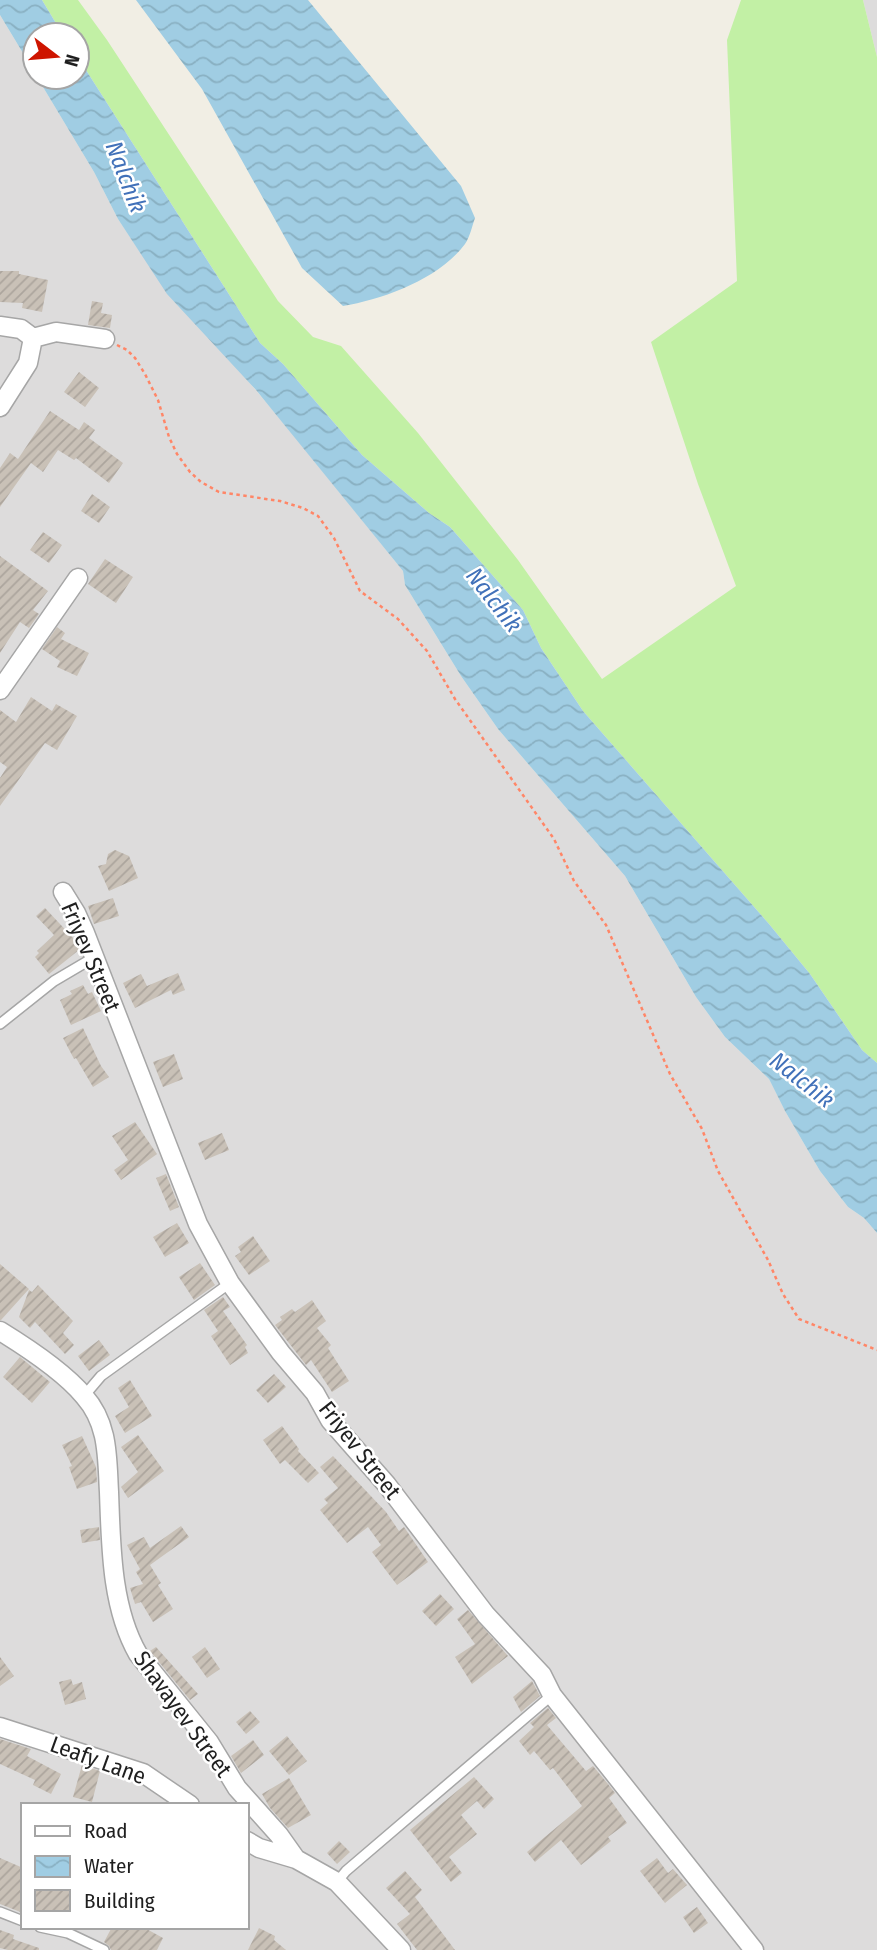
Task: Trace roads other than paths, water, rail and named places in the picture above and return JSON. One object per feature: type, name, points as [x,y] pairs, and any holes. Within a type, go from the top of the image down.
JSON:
[{"type":"street","points":[[0,326],[21,329],[33,338]]},
{"type":"street","points":[[33,338],[56,332],[105,340]]},
{"type":"street","points":[[0,407],[28,363],[33,338]]},
{"type":"street","points":[[0,690],[78,578]]},
{"type":"street","name":"Friyev Street","points":[[63,892],[76,913],[198,1224],[230,1283],[281,1353],[316,1393],[330,1420],[387,1485],[486,1615],[542,1675],[552,1695],[754,1950]]},
{"type":"street","name":"Shavayev Street","points":[[0,1331],[32,1351],[84,1396],[103,1428],[106,1438],[113,1563],[117,1588],[131,1640],[149,1670],[209,1742],[237,1788],[296,1859],[337,1882],[401,1950]]},
{"type":"street","name":"Leafy Lane","points":[[0,1727],[143,1773],[187,1803]]},
{"type":"street","points":[[248,1842],[259,1848],[296,1859]]},
{"type":"lane","points":[[0,1024],[54,981],[93,958]]},
{"type":"lane","points":[[84,1396],[101,1376],[230,1283]]},
{"type":"lane","points":[[337,1882],[418,1808],[552,1695]]},
{"type":"lane","points":[[0,1912],[21,1919]]},
{"type":"lane","points":[[49,1929],[68,1933],[104,1950]]},
{"type":"water","points":[[0,0],[42,0],[55,21],[21,21],[21,50],[0,15]]},
{"type":"water","points":[[136,0],[308,0],[461,186],[475,218],[465,244],[441,267],[410,286],[343,306],[302,268],[202,89]]},
{"type":"water","name":"Nalchik","points":[[91,78],[260,343],[283,364],[362,455],[429,513],[450,527],[523,610],[541,648],[583,711],[769,924],[810,974],[862,1050],[877,1063],[877,1233],[864,1218],[848,1207],[820,1171],[769,1079],[725,1037],[696,997],[625,876],[498,729],[461,676],[405,585],[403,571],[256,390],[167,294],[118,219],[94,172],[45,91],[91,91]]}]
